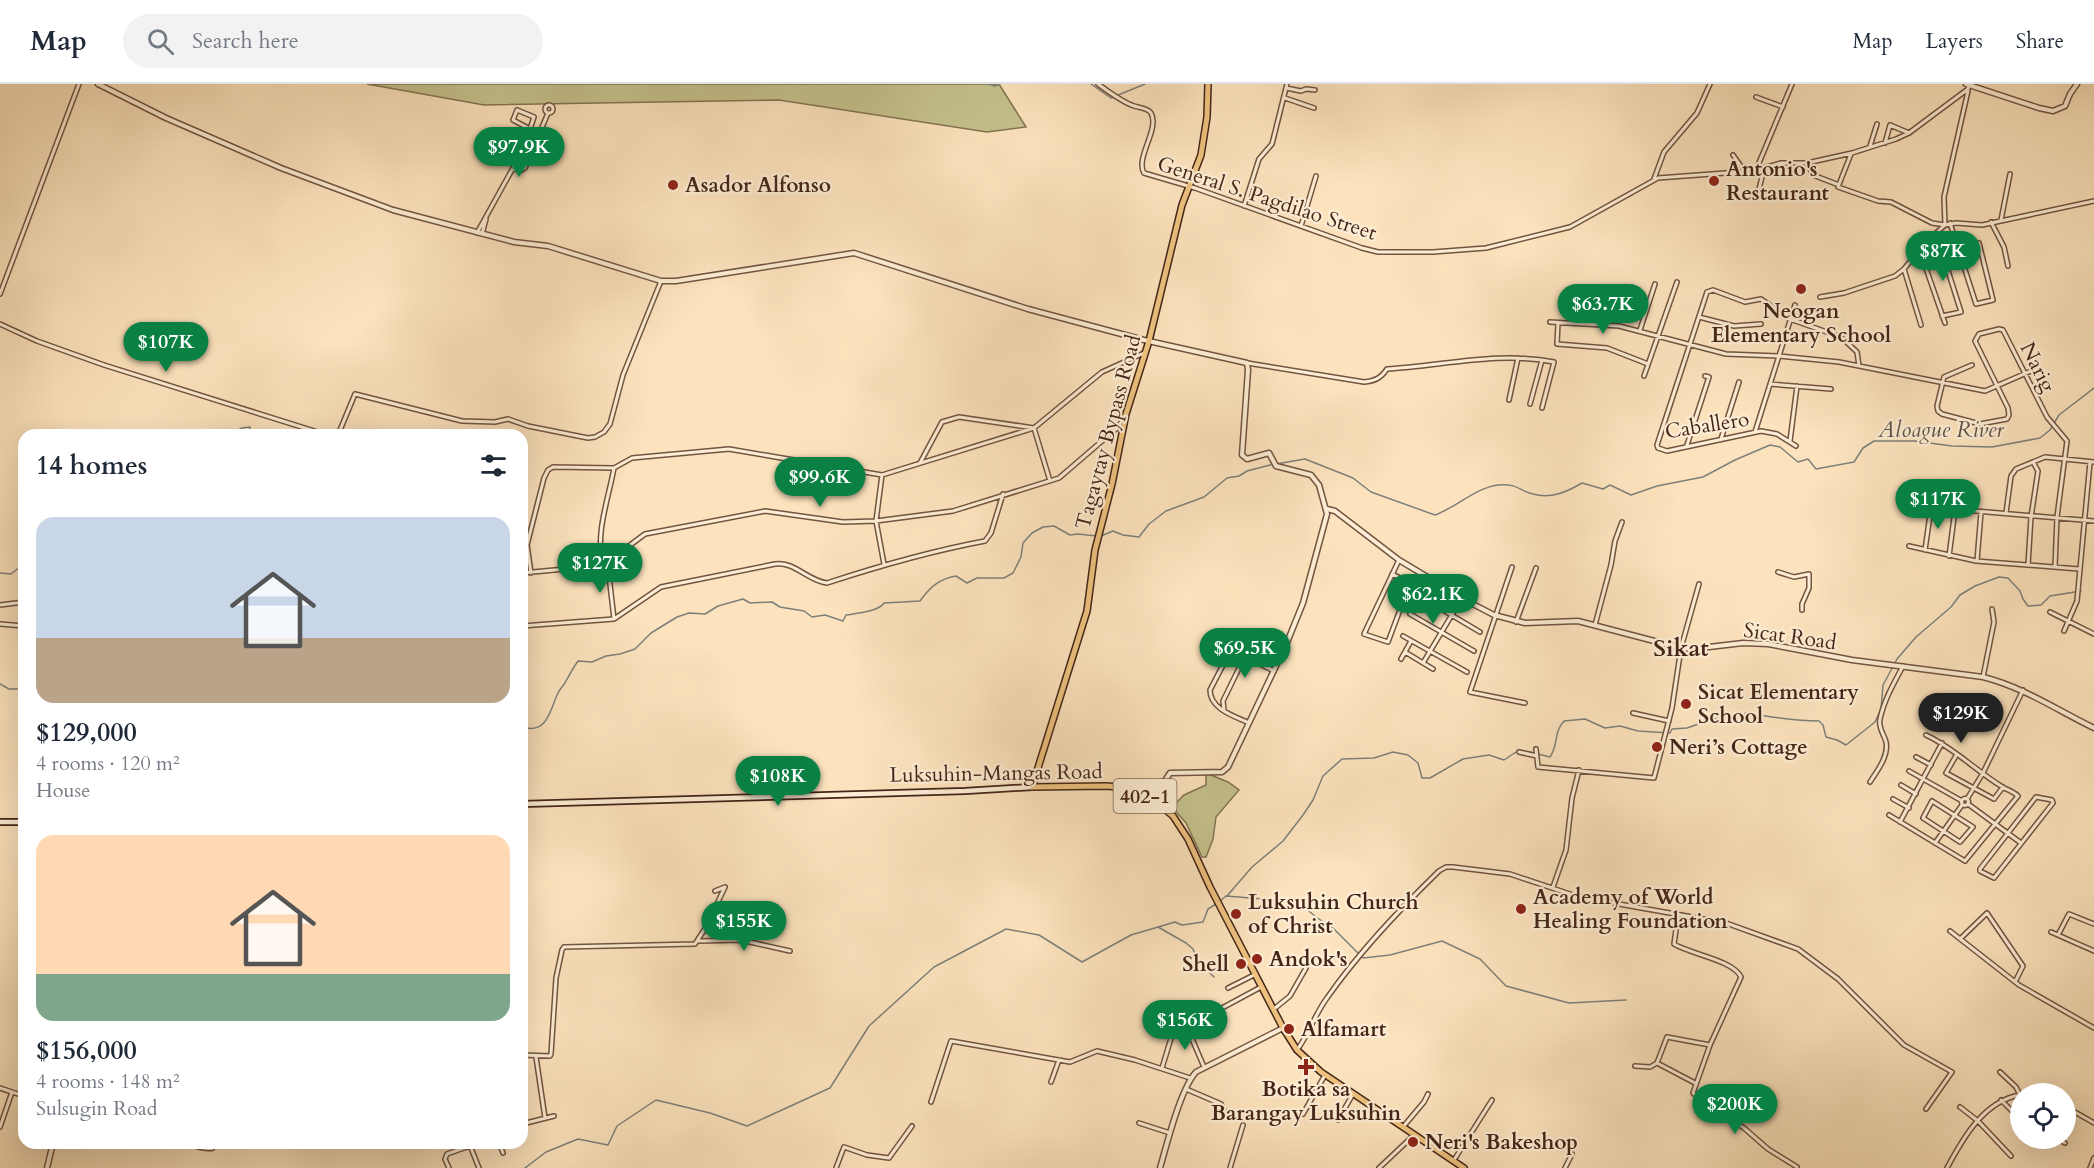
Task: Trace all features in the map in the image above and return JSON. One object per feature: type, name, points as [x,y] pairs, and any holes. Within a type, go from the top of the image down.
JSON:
[{"type":"main road","name":"Tagaytay Bypass Road","points":[[1032,787],[1087,611],[1095,550],[1119,455],[1126,414],[1149,341],[1181,212],[1203,146],[1208,84]]},
{"type":"main road","name":"Luksuhin-Mangas Road","points":[[528,804],[1032,787],[1126,788],[1153,799],[1181,826],[1283,1028],[1297,1050],[1325,1075],[1464,1168]]},
{"type":"main road","points":[[0,822],[18,822]]},
{"type":"street","points":[[0,294],[79,84]]},
{"type":"street","points":[[98,84],[166,118],[281,168],[393,210],[513,242],[548,246],[661,281],[676,281],[854,253],[1028,309],[1149,341],[1247,363],[1364,382],[1382,377],[1387,369],[1519,358],[1554,362],[1542,408]]},
{"type":"street","name":"General S. Pagdilao Street","points":[[1098,84],[1134,106],[1147,109],[1152,116],[1151,131],[1141,166],[1142,171],[1356,247],[1378,252],[1433,252],[1486,248],[1570,227],[1654,179],[1745,172],[1781,164],[1807,163],[1852,153],[1909,133],[1968,86]]},
{"type":"street","points":[[1654,179],[1664,152],[1697,113],[1710,84]]},
{"type":"street","points":[[1756,170],[1792,84]]},
{"type":"street","points":[[1820,297],[1844,293],[1891,278],[1904,269],[1945,225],[1944,197],[1968,86],[2053,111],[2065,106],[2077,84]]},
{"type":"street","points":[[1244,206],[1259,159],[1272,144],[1287,86],[1301,91],[1315,90]]},
{"type":"street","points":[[1756,97],[1783,107]]},
{"type":"street","points":[[1285,98],[1314,108]]},
{"type":"street","points":[[480,233],[486,225],[486,217],[513,168],[533,123],[532,115],[520,110],[515,112],[514,122],[530,129]]},
{"type":"street","points":[[513,168],[520,171],[525,168],[548,113]]},
{"type":"street","points":[[533,123],[542,126]]},
{"type":"street","points":[[1870,146],[1877,124]]},
{"type":"street","points":[[1885,142],[1890,125],[1909,133]]},
{"type":"street","points":[[1839,185],[1852,153]]},
{"type":"street","points":[[1733,155],[1745,172]]},
{"type":"street","points":[[1807,163],[1813,175],[1839,185],[1838,188],[1878,201],[1890,202],[1932,223],[1945,225],[1982,225],[2094,201]]},
{"type":"street","points":[[1758,193],[1764,169]]},
{"type":"street","points":[[2001,220],[2010,174]]},
{"type":"street","points":[[1301,226],[1316,176]]},
{"type":"street","points":[[1991,222],[2004,247],[2008,266]]},
{"type":"street","points":[[1950,224],[1958,250],[1976,304],[1993,300],[1979,243],[1958,250]]},
{"type":"street","points":[[1920,250],[1945,323]]},
{"type":"street","points":[[1925,261],[1944,258],[1961,312],[1942,316]]},
{"type":"street","points":[[1904,269],[1920,325]]},
{"type":"street","points":[[340,429],[355,394],[462,421],[495,422],[508,418],[528,426],[588,438],[600,435],[610,424],[623,375],[661,281]]},
{"type":"street","points":[[1644,376],[1677,282]]},
{"type":"street","points":[[1640,330],[1655,284]]},
{"type":"street","points":[[1690,345],[1709,290],[1745,302],[1766,301],[1790,319],[1841,337],[1857,352],[1859,366]]},
{"type":"street","points":[[1755,432],[1795,304]]},
{"type":"street","points":[[1699,317],[1734,326],[1761,324]]},
{"type":"street","points":[[1550,322],[1613,325],[1640,330],[1726,354],[1822,360],[1985,391],[2038,368]]},
{"type":"street","points":[[1560,322],[1557,325],[1557,344],[1607,348],[1648,364]]},
{"type":"street","points":[[0,324],[37,341],[104,365],[308,429]]},
{"type":"street","name":"Narig","points":[[1997,386],[1975,341],[1979,334],[1999,328],[2003,330],[2047,417],[2067,441],[2064,459]]},
{"type":"street","name":"Caballero","points":[[1690,345],[1657,445],[1659,449],[1665,451],[1761,431],[1776,434],[1796,446]]},
{"type":"street","points":[[528,541],[544,478],[548,470],[553,467],[615,468],[632,458],[729,449],[882,475],[1034,428],[1102,372],[1146,352]]},
{"type":"street","points":[[1509,400],[1519,358]]},
{"type":"street","points":[[1530,404],[1542,360]]},
{"type":"street","points":[[1153,799],[1166,777],[1173,772],[1226,770],[1274,671],[1307,591],[1327,514],[1319,485],[1311,475],[1276,466],[1272,455],[1266,453],[1247,459],[1242,455],[1247,363]]},
{"type":"street","points":[[1972,365],[1944,377],[1936,406],[1938,411],[1980,424],[2002,421],[2009,416],[1997,386]]},
{"type":"street","points":[[1687,446],[1709,377],[1706,376]]},
{"type":"street","points":[[1721,439],[1739,382]]},
{"type":"street","points":[[1770,384],[1831,389]]},
{"type":"street","points":[[1790,441],[1797,386]]},
{"type":"street","points":[[528,552],[531,573],[592,567],[604,563],[645,534],[765,511],[843,522],[876,521],[947,512],[1050,481],[1066,473],[1116,430],[1126,414]]},
{"type":"street","points":[[920,463],[945,420],[959,417],[1034,428]]},
{"type":"street","points":[[1034,428],[1050,481]]},
{"type":"street","points":[[2006,514],[2011,476],[2016,469],[2045,457],[2092,462],[2077,597],[2064,631]]},
{"type":"street","points":[[2055,567],[2057,518],[2064,459]]},
{"type":"street","points":[[2028,565],[2031,517],[2038,471],[2033,462]]},
{"type":"street","points":[[614,619],[599,542],[615,468]]},
{"type":"street","points":[[882,475],[876,521],[884,564]]},
{"type":"street","points":[[528,626],[614,619],[657,589],[782,563],[819,582],[827,583],[884,564],[988,540],[1003,494]]},
{"type":"street","points":[[1917,506],[2094,521]]},
{"type":"street","points":[[1925,550],[1931,507]]},
{"type":"street","name":"Sicat Road","points":[[1327,509],[1335,511],[1399,560],[1462,598],[1494,615],[1516,622],[1569,621],[1595,624],[1692,649],[1743,643],[1768,644],[1852,660],[1983,677],[2023,690],[2094,728]]},
{"type":"street","points":[[1949,556],[1955,510]]},
{"type":"street","points":[[1977,561],[1981,512]]},
{"type":"street","points":[[1595,624],[1615,541],[1622,522]]},
{"type":"street","points":[[1909,546],[1977,561],[2079,569]]},
{"type":"street","points":[[1392,574],[1410,582],[1388,642],[1364,634],[1392,574],[1399,560]]},
{"type":"street","points":[[1512,567],[1470,692],[1525,703]]},
{"type":"street","points":[[1516,622],[1536,568]]},
{"type":"street","points":[[1778,572],[1794,577],[1809,574],[1809,588],[1802,604],[1802,610]]},
{"type":"street","points":[[1536,749],[1538,767],[1653,778],[1669,720],[1681,648],[1699,584]]},
{"type":"street","points":[[1416,594],[1480,632]]},
{"type":"street","points":[[1423,663],[1462,598]]},
{"type":"street","points":[[0,605],[18,603]]},
{"type":"street","points":[[1983,677],[1994,622],[1992,609]]},
{"type":"street","points":[[2050,612],[2094,634]]},
{"type":"street","points":[[1410,614],[1474,651]]},
{"type":"street","points":[[0,624],[18,626]]},
{"type":"street","points":[[1403,636],[1467,672]]},
{"type":"street","points":[[1401,659],[1411,641]]},
{"type":"street","points":[[1233,646],[1210,690],[1211,700],[1248,723]]},
{"type":"street","points":[[1405,652],[1433,669]]},
{"type":"street","points":[[1224,710],[1223,701],[1244,658],[1274,671]]},
{"type":"street","points":[[1870,782],[1881,763],[1886,748],[1880,719],[1893,683],[1903,666]]},
{"type":"street","points":[[1935,843],[1974,789],[2023,690]]},
{"type":"street","points":[[1633,713],[1669,720]]},
{"type":"street","points":[[1889,815],[1965,861],[2018,796],[1942,743],[1926,735]]},
{"type":"street","points":[[1900,822],[1942,743]]},
{"type":"street","points":[[1519,752],[1537,756]]},
{"type":"street","points":[[1957,754],[1946,773],[1994,799],[2002,787]]},
{"type":"street","points":[[1916,757],[1931,765]]},
{"type":"street","points":[[1553,887],[1566,850],[1571,805],[1579,770]]},
{"type":"street","points":[[1909,771],[1962,803],[1968,804],[2021,843]]},
{"type":"street","points":[[1901,785],[1916,794]]},
{"type":"street","points":[[2036,797],[2052,800],[2053,803],[1994,878],[1980,871],[2008,833],[2036,797]]},
{"type":"street","points":[[1893,798],[1909,808]]},
{"type":"street","points":[[1967,799],[1968,804]]},
{"type":"street","points":[[1932,801],[1973,827],[1960,842],[1944,831],[1923,818],[1932,801]]},
{"type":"street","points":[[1297,1050],[1311,1030],[1325,1000],[1361,952],[1408,901],[1446,867],[1510,874],[1573,895],[1726,923],[1798,949],[1812,957],[1838,979],[1904,1045],[1952,1072],[1926,1109]]},
{"type":"street","points":[[699,941],[725,887],[715,891]]},
{"type":"street","points":[[1960,939],[1987,912],[2023,966],[2015,982]]},
{"type":"street","points":[[2058,935],[2069,914],[2094,924]]},
{"type":"street","points":[[1678,916],[1674,944],[1724,964],[1740,972],[1741,976],[1710,1045],[1693,1093],[1744,1128],[1768,1149],[1797,1167]]},
{"type":"street","points":[[1950,931],[2015,982],[2094,1028]]},
{"type":"street","points":[[2051,932],[2094,951]]},
{"type":"street","points":[[528,1056],[550,1056],[551,1054],[556,978],[564,947],[695,944],[699,941],[741,940],[790,951]]},
{"type":"street","points":[[1274,1009],[1290,996],[1306,968]]},
{"type":"street","points":[[1228,987],[1256,974]]},
{"type":"street","points":[[1162,1068],[1172,1035],[1263,987]]},
{"type":"street","points":[[1187,1027],[1204,1067]]},
{"type":"street","points":[[1160,1168],[1170,1132],[1190,1078],[1204,1067],[1283,1028]]},
{"type":"street","points":[[1635,1066],[1650,1067],[1657,1063],[1666,1037],[1710,1045]]},
{"type":"street","points":[[931,1102],[951,1041],[1059,1060],[1076,1061],[1097,1051],[1190,1078]]},
{"type":"street","points":[[536,1057],[545,1118]]},
{"type":"street","points":[[1051,1082],[1059,1060]]},
{"type":"street","points":[[1657,1063],[1695,1083]]},
{"type":"street","points":[[1947,1168],[1958,1147],[1978,1121],[2001,1100],[2020,1095],[2016,1087],[2000,1072]]},
{"type":"street","points":[[1302,1114],[1325,1075]]},
{"type":"street","points":[[0,1088],[18,1094]]},
{"type":"street","points":[[1186,1089],[1221,1104],[1228,1118]]},
{"type":"street","points":[[0,1127],[12,1092]]},
{"type":"street","points":[[1338,1120],[1353,1094]]},
{"type":"street","points":[[1402,1127],[1424,1102],[1428,1094]]},
{"type":"street","points":[[2001,1100],[2010,1109]]},
{"type":"street","points":[[1453,1161],[1492,1101]]},
{"type":"street","points":[[1960,1107],[1978,1121],[2011,1156]]},
{"type":"street","points":[[2076,1113],[2093,1124]]},
{"type":"street","points":[[528,1122],[555,1116]]},
{"type":"street","points":[[1139,1123],[1170,1132]]},
{"type":"street","points":[[1230,1168],[1243,1125]]},
{"type":"street","points":[[836,1168],[844,1147],[867,1155],[889,1158],[912,1126]]},
{"type":"street","points":[[1379,1168],[1414,1135]]},
{"type":"street","points":[[47,1168],[52,1149]]},
{"type":"street","points":[[449,1168],[445,1156],[460,1149]]},
{"type":"street","points":[[472,1149],[479,1168]]},
{"type":"street","points":[[501,1149],[503,1153]]},
{"type":"street","points":[[1565,1168],[1572,1154]]},
{"type":"street","points":[[2090,1168],[2094,1158]]},
{"type":"shaded area","points":[[367,84],[999,84],[1026,127],[987,132],[779,100],[484,105]]},
{"type":"shaded area","points":[[1206,773],[1228,782],[1239,790],[1216,817],[1213,839],[1206,857],[1202,857],[1186,823],[1172,807],[1184,795],[1206,785]]},
{"type":"waterway","points":[[989,84],[995,86],[1000,84]]},
{"type":"waterway","points":[[1091,84],[1111,98],[1145,84]]},
{"type":"waterway","name":"Aloague River","points":[[1101,536],[1113,531],[1139,537],[1149,524],[1166,511],[1204,497],[1227,478],[1270,465],[1305,459],[1353,478],[1371,492],[1435,515],[1482,490],[1498,485],[1510,485],[1528,493],[1546,496],[1565,492],[1582,483],[1603,489],[1610,485],[1631,495],[1657,486],[1703,477],[1770,445],[1780,447],[1798,462],[1808,459],[1816,469],[1854,462],[1863,448],[1874,441],[1915,441],[1952,446],[1992,447],[2040,438],[2050,430],[2059,415],[2094,388]]},
{"type":"waterway","points":[[240,429],[250,427],[250,429]]},
{"type":"waterway","name":"Aloague River","points":[[528,728],[537,727],[547,719],[559,691],[578,661],[592,662],[635,649],[651,633],[677,617],[689,613],[705,614],[718,606],[743,599],[750,603],[772,602],[780,607],[804,611],[812,617],[825,615],[843,621],[846,615],[872,610],[884,603],[920,601],[935,584],[950,577],[956,576],[967,583],[977,578],[1004,578],[1013,573],[1021,557],[1023,543],[1032,533],[1043,527],[1054,526],[1070,535],[1097,536]]},
{"type":"waterway","points":[[0,573],[11,574],[18,569]]},
{"type":"waterway","points":[[1538,754],[1550,757],[1558,730],[1564,721],[1585,719],[1605,728],[1620,726],[1638,731],[1670,733],[1672,729],[1687,728],[1713,719],[1736,717],[1746,713],[1791,720],[1819,721],[1823,725],[1826,737],[1846,745],[1875,722],[1881,709],[1883,685],[1897,659],[1916,637],[1951,607],[1960,595],[1975,586],[1999,577],[2008,578],[2020,591],[2028,606],[2041,605],[2050,596],[2081,591]]},
{"type":"waterway","name":"Aloague River","points":[[0,684],[9,689],[18,689]]},
{"type":"waterway","points":[[1227,896],[1252,867],[1283,841],[1313,800],[1323,776],[1342,759],[1374,758],[1393,752],[1408,755],[1418,763],[1422,778],[1430,778],[1463,759],[1489,755],[1504,760],[1519,750],[1535,753]]},
{"type":"waterway","points":[[1220,901],[1226,896],[1298,902],[1334,929],[1363,958],[1390,955],[1442,941],[1480,959],[1506,986],[1569,1003],[1626,1000]]},
{"type":"waterway","points":[[525,1168],[546,1152],[578,1139],[608,1145],[617,1126],[656,1100],[710,1113],[747,1126],[830,1088],[869,1026],[934,967],[1006,929],[1039,935],[1082,962],[1131,935],[1175,922],[1182,925],[1203,922],[1208,909],[1216,904]]},
{"type":"waterway","points":[[1158,927],[1193,949],[1196,958],[1214,977]]},
{"type":"place","name":"Antonio's Restaurant","points":[[1714,181]]},
{"type":"place","name":"Asador Alfonso","points":[[673,185]]},
{"type":"place","name":"Neogan Elementary School","points":[[1801,289]]},
{"type":"place","name":"Sicat Elementary School","points":[[1686,704]]},
{"type":"place","name":"Neri’s Cottage","points":[[1657,747]]},
{"type":"place","name":"Academy of World Healing Foundation","points":[[1521,909]]},
{"type":"place","name":"Luksuhin Church of Christ","points":[[1236,914]]},
{"type":"place","name":"Andok's","points":[[1257,959]]},
{"type":"place","name":"Shell","points":[[1241,964]]},
{"type":"place","name":"Alfamart","points":[[1289,1029]]},
{"type":"place","name":"Botika sa Barangay Luksuhin","points":[[1306,1067]]},
{"type":"place","name":"Neri's Bakeshop","points":[[1413,1142]]},
{"type":"district","name":"Sikat","points":[[1681,648]]}]
